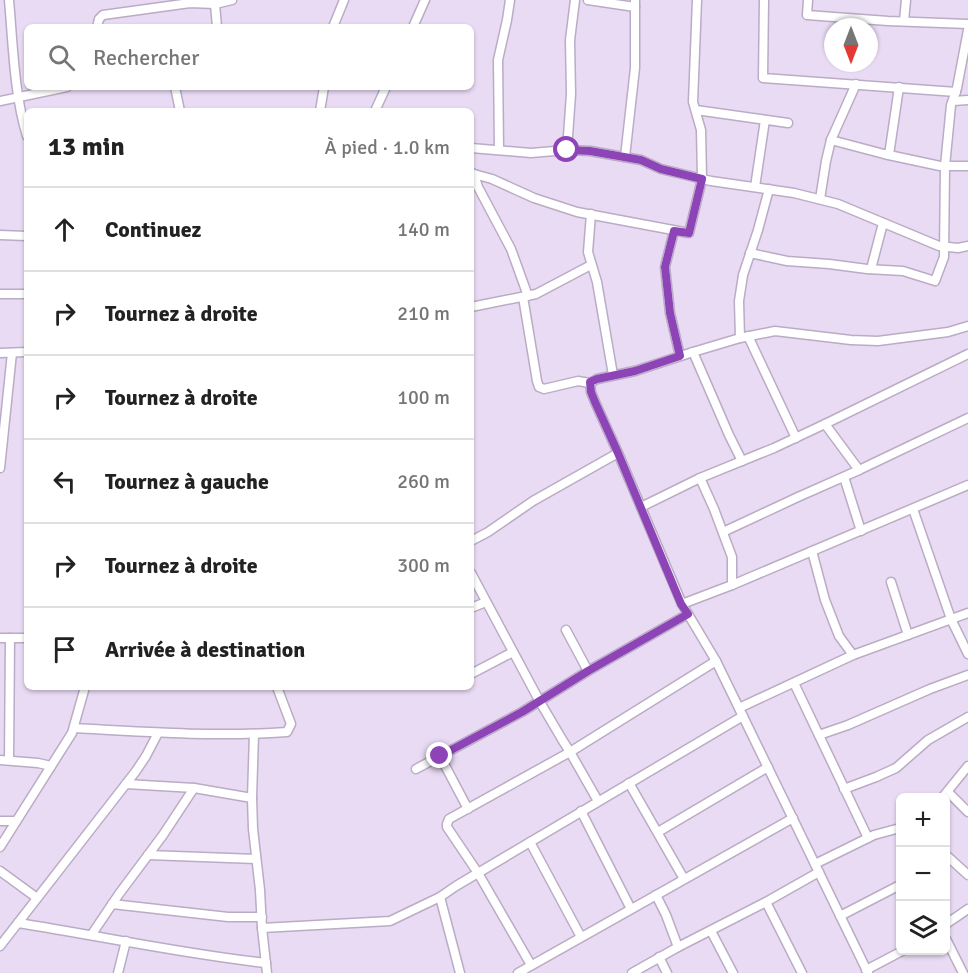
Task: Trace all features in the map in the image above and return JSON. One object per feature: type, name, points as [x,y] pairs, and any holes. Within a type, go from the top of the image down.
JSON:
[{"type":"street","points":[[9,0],[18,96],[24,127]]},
{"type":"street","points":[[98,24],[103,15],[153,4],[215,4],[232,0]]},
{"type":"street","points":[[334,24],[344,0]]},
{"type":"street","points":[[414,24],[425,0]]},
{"type":"street","points":[[499,150],[498,60],[510,0]]},
{"type":"street","points":[[567,150],[571,94],[570,40],[575,0]]},
{"type":"street","points":[[588,0],[635,3],[635,68],[625,157]]},
{"type":"street","points":[[474,174],[534,198],[577,212],[689,233],[702,179],[701,130],[693,102],[697,0]]},
{"type":"street","points":[[764,0],[763,78],[956,92]]},
{"type":"street","points":[[808,0],[807,15],[968,24]]},
{"type":"street","points":[[904,21],[906,0]]},
{"type":"street","points":[[215,4],[217,24]]},
{"type":"street","points":[[750,253],[787,261],[903,271],[935,281],[944,257],[945,246],[945,166],[951,105],[956,92],[968,30]]},
{"type":"street","points":[[820,199],[831,140],[856,84]]},
{"type":"street","points":[[889,155],[899,87]]},
{"type":"street","points":[[0,101],[51,90]]},
{"type":"street","points":[[176,90],[179,108]]},
{"type":"street","points":[[320,108],[324,90]]},
{"type":"street","points":[[376,108],[385,90]]},
{"type":"street","points":[[953,101],[968,100]]},
{"type":"street","points":[[696,110],[788,123]]},
{"type":"street","points":[[755,187],[765,120]]},
{"type":"street","points":[[831,140],[945,166],[968,166]]},
{"type":"street","points":[[474,148],[531,153],[590,151],[641,160],[661,169],[702,179],[820,199],[838,204],[939,246],[958,248],[968,246]]},
{"type":"street","points":[[475,188],[511,249],[525,297],[531,349],[539,387],[578,381],[590,382],[635,371],[744,337],[775,331],[878,341],[948,332],[968,326]]},
{"type":"street","points":[[769,189],[743,275],[739,301],[744,337],[796,438]]},
{"type":"street","points":[[591,214],[588,252],[597,282],[613,375]]},
{"type":"street","points":[[871,270],[883,223]]},
{"type":"street","points":[[674,231],[665,267],[670,313],[680,356]]},
{"type":"street","points":[[0,235],[24,236]]},
{"type":"street","points":[[474,306],[536,294],[591,266]]},
{"type":"street","points":[[0,294],[24,294]]},
{"type":"street","points":[[0,468],[12,352]]},
{"type":"street","points":[[0,353],[24,352]]},
{"type":"street","points":[[693,352],[742,461]]},
{"type":"street","points":[[641,507],[700,478],[796,438],[968,354]]},
{"type":"street","points":[[590,382],[595,402],[681,604],[716,661],[867,972],[897,955]]},
{"type":"street","points":[[723,532],[968,418]]},
{"type":"street","points":[[825,424],[859,470]]},
{"type":"street","points":[[474,539],[533,501],[618,453]]},
{"type":"street","points":[[844,477],[861,531]]},
{"type":"street","points":[[700,478],[732,557],[732,585]]},
{"type":"street","points":[[681,604],[732,585],[968,485]]},
{"type":"street","points":[[913,508],[951,619],[968,654]]},
{"type":"street","points":[[812,551],[825,600],[839,636],[853,655]]},
{"type":"street","points":[[474,579],[540,702],[598,801]]},
{"type":"street","points":[[891,582],[908,635]]},
{"type":"street","points":[[474,607],[486,602]]},
{"type":"street","points":[[262,928],[390,921],[440,897],[629,783],[741,712],[794,683],[853,655],[968,613]]},
{"type":"street","points":[[416,770],[540,702],[588,671],[688,614]]},
{"type":"street","points":[[566,630],[588,671]]},
{"type":"street","points":[[24,638],[4,637],[4,760],[51,766]]},
{"type":"street","points":[[474,672],[513,652]]},
{"type":"street","points":[[531,965],[478,873],[447,827],[449,819],[570,752],[716,661]]},
{"type":"street","points":[[819,735],[968,675]]},
{"type":"street","points":[[794,683],[868,838]]},
{"type":"street","points":[[0,847],[74,728],[84,690]]},
{"type":"street","points":[[74,728],[158,733],[287,732],[291,724],[278,690]]},
{"type":"street","points":[[844,789],[896,768],[928,740],[968,717]]},
{"type":"street","points":[[0,946],[126,784],[146,756],[158,733]]},
{"type":"street","points":[[254,734],[252,798],[267,973]]},
{"type":"street","points":[[440,756],[468,808]]},
{"type":"street","points":[[947,793],[968,766]]},
{"type":"street","points":[[658,832],[768,767]]},
{"type":"street","points":[[629,783],[684,879]]},
{"type":"street","points":[[126,784],[194,788],[252,798]]},
{"type":"street","points":[[92,934],[163,836],[194,788]]},
{"type":"street","points":[[950,799],[968,812]]},
{"type":"street","points":[[581,811],[631,909]]},
{"type":"street","points":[[521,972],[793,818]]},
{"type":"street","points":[[0,821],[16,821]]},
{"type":"street","points":[[632,973],[766,902],[868,838],[896,829]]},
{"type":"street","points":[[530,842],[581,937]]},
{"type":"street","points":[[148,855],[256,859]]},
{"type":"street","points":[[950,860],[968,875]]},
{"type":"street","points":[[0,871],[37,898]]},
{"type":"street","points":[[840,916],[896,887]]},
{"type":"street","points":[[656,895],[678,947]]},
{"type":"street","points":[[440,897],[460,973]]},
{"type":"street","points":[[766,902],[802,973]]},
{"type":"street","points":[[112,904],[228,917],[262,917]]},
{"type":"street","points":[[950,921],[968,909]]},
{"type":"street","points":[[18,923],[92,934],[219,958],[266,963]]},
{"type":"street","points":[[711,931],[733,973]]},
{"type":"street","points":[[118,973],[126,941]]},
{"type":"street","points":[[950,948],[963,973]]},
{"type":"street","points":[[659,957],[667,973]]},
{"type":"route","points":[[440,756],[522,712],[688,614],[681,604],[595,402],[590,382],[635,371],[680,356],[670,313],[665,267],[674,231],[689,233],[702,179],[661,169],[641,160],[590,151],[567,150]]}]
